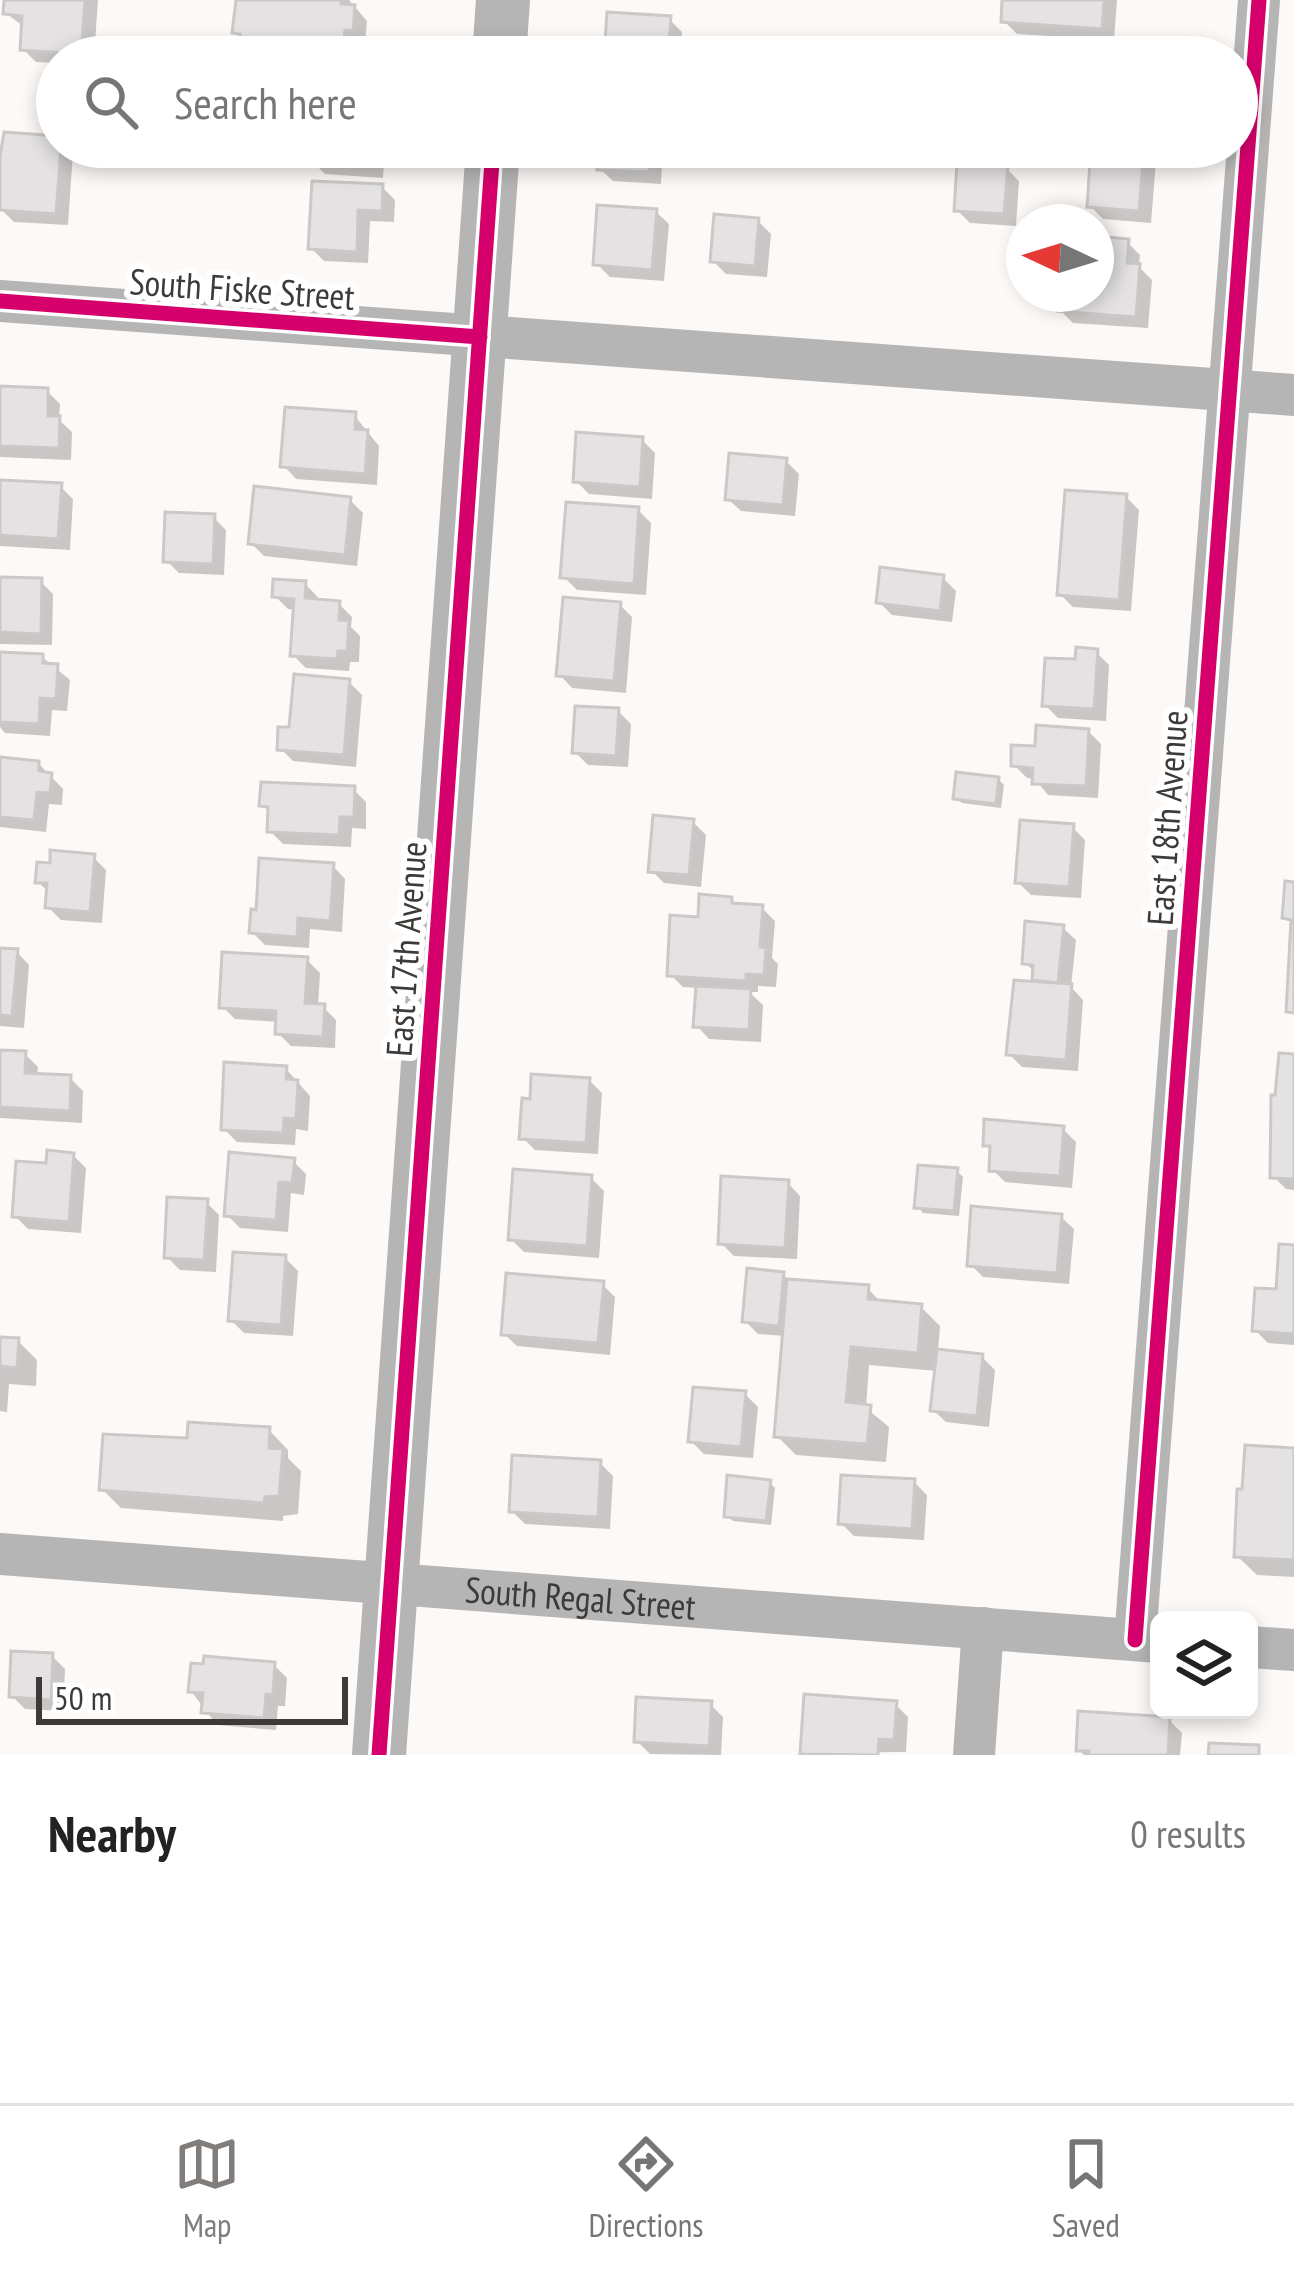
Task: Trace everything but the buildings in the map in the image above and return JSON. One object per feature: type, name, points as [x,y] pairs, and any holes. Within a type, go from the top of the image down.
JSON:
[{"type":"street","points":[[500,36],[502,0]]},
{"type":"street","name":"East 18th Avenue","points":[[1256,36],[1259,0]]},
{"type":"street","name":"East 17th Avenue","points":[[379,1755],[492,168]]},
{"type":"street","name":"East 18th Avenue","points":[[1147,1641],[1247,168]]},
{"type":"street","name":"South Fiske Street","points":[[0,301],[1294,395]]},
{"type":"street","name":"South Regal Street","points":[[0,1555],[1147,1641]]},
{"type":"street","points":[[974,1755],[983,1628]]},
{"type":"street","points":[[1258,1648],[1294,1650]]},
{"type":"cycle path","points":[[1256,36],[1259,0]]},
{"type":"cycle path","points":[[379,1755],[492,168]]},
{"type":"cycle path","points":[[1135,1640],[1246,168]]},
{"type":"cycle path","points":[[0,301],[480,337]]}]
